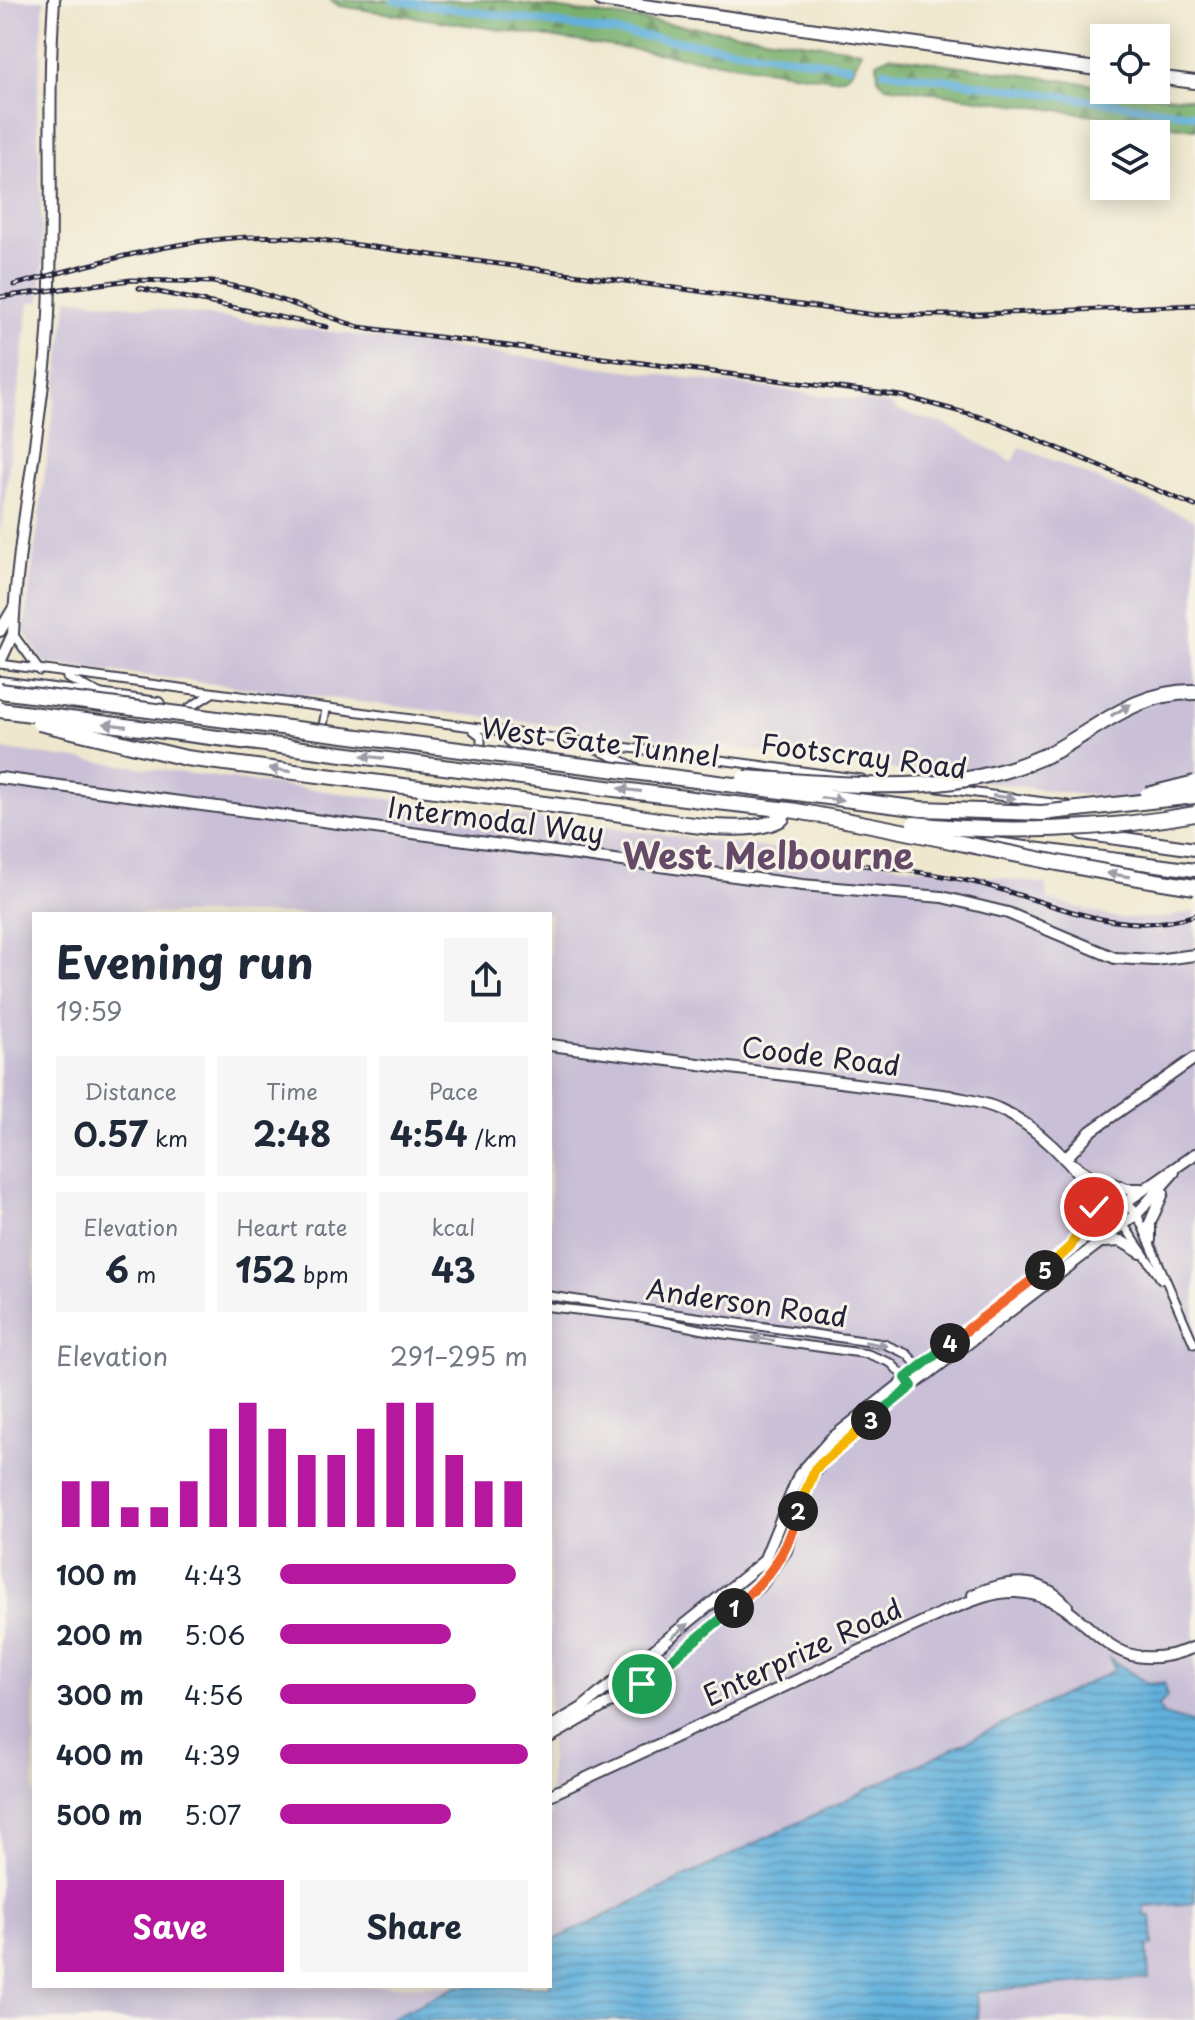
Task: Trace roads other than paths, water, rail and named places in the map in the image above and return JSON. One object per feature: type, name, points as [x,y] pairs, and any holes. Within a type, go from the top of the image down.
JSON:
[{"type":"highway","name":"West Gate Tunnel","points":[[0,691],[952,812],[1042,813],[1195,796]]},
{"type":"highway","points":[[643,771],[879,785],[953,783],[984,777],[1036,760],[1150,696],[1195,692]]},
{"type":"highway","name":"West Gate Tunnel","points":[[0,712],[786,814],[991,828],[1118,823],[1195,814]]},
{"type":"highway","points":[[0,712],[186,758],[737,827],[763,826],[786,814],[901,829],[1085,870],[1195,887]]},
{"type":"highway","points":[[1080,810],[1195,783]]},
{"type":"main road","points":[[601,0],[1090,68]]},
{"type":"main road","points":[[1170,79],[1195,82]]},
{"type":"main road","name":"Footscray Road","points":[[0,683],[518,751]]},
{"type":"main road","points":[[1082,833],[1195,849]]},
{"type":"main road","points":[[966,840],[1195,870]]},
{"type":"street","points":[[0,663],[13,634],[49,324],[49,85],[54,0]]},
{"type":"street","points":[[0,631],[14,607]]},
{"type":"street","points":[[13,634],[40,671]]},
{"type":"street","name":"Footscray Road","points":[[0,663],[57,674],[1108,810]]},
{"type":"street","name":"Footscray Road","points":[[57,674],[112,698]]},
{"type":"street","points":[[189,708],[211,694]]},
{"type":"street","points":[[323,726],[326,709]]},
{"type":"street","points":[[463,726],[480,734],[481,747]]},
{"type":"street","name":"Footscray Road","points":[[496,730],[505,735],[518,751]]},
{"type":"street","name":"Footscray Road","points":[[566,740],[643,771]]},
{"type":"street","name":"Intermodal Way","points":[[0,780],[802,885],[942,897],[1008,913],[1115,958],[1155,960],[1195,955]]},
{"type":"street","name":"Coode Road","points":[[552,1045],[981,1103],[1013,1116],[1066,1160],[1126,1202],[1137,1214],[1194,1344]]},
{"type":"street","points":[[1066,1160],[1091,1131],[1195,1058]]},
{"type":"street","points":[[923,1371],[1137,1214],[1178,1168],[1195,1154]]},
{"type":"street","name":"Coode Road","points":[[1066,1160],[1123,1224],[1167,1287]]},
{"type":"street","points":[[552,1726],[582,1708],[764,1561],[792,1489],[806,1464],[831,1439],[923,1371],[1126,1202],[1178,1168]]},
{"type":"street","points":[[1150,1240],[1151,1218],[1178,1168]]},
{"type":"street","points":[[1082,1170],[1127,1189],[1147,1186]]},
{"type":"street","points":[[1060,1259],[1094,1207],[1092,1192]]},
{"type":"street","points":[[1099,1243],[1121,1241],[1141,1253]]},
{"type":"street","name":"Anderson Road","points":[[552,1296],[698,1321],[884,1344],[907,1354],[923,1371]]},
{"type":"street","name":"Anderson Road","points":[[552,1307],[640,1317],[724,1334],[858,1352],[891,1363],[909,1382]]},
{"type":"street","points":[[552,1736],[642,1684],[774,1570],[786,1551],[801,1499],[815,1469],[909,1382]]},
{"type":"street","name":"Enterprize Road","points":[[552,1794],[944,1612],[1001,1592],[1039,1597],[1073,1614],[1122,1654],[1161,1658],[1195,1647]]},
{"type":"street","points":[[637,1665],[642,1669],[654,1667],[720,1619]]},
{"type":"water","points":[[1110,1658],[1148,1684],[1164,1682],[1167,1697],[1158,1706],[1163,1715],[1195,1724],[1195,1903],[1145,1907],[1145,1916],[1151,1916],[1153,1945],[1147,1946],[1149,1978],[977,1991],[978,2020],[387,2020],[454,1988],[552,1988],[552,1941],[1115,1670]]},
{"type":"waterway","points":[[394,0],[849,66]]},
{"type":"waterway","points":[[884,71],[1195,115]]},
{"type":"tunnel","points":[[962,816],[1019,824]]},
{"type":"railway","points":[[14,285],[162,248],[200,241],[276,236],[875,315],[958,315],[1195,305]]},
{"type":"railway","points":[[0,297],[131,280],[213,282],[252,290],[359,327],[902,396],[991,420],[1195,506]]},
{"type":"railway","points":[[139,288],[327,327]]},
{"type":"railway","points":[[826,861],[955,878],[1110,920],[1166,922],[1195,915]]},
{"type":"district","name":"West Melbourne","points":[[768,854]]}]
